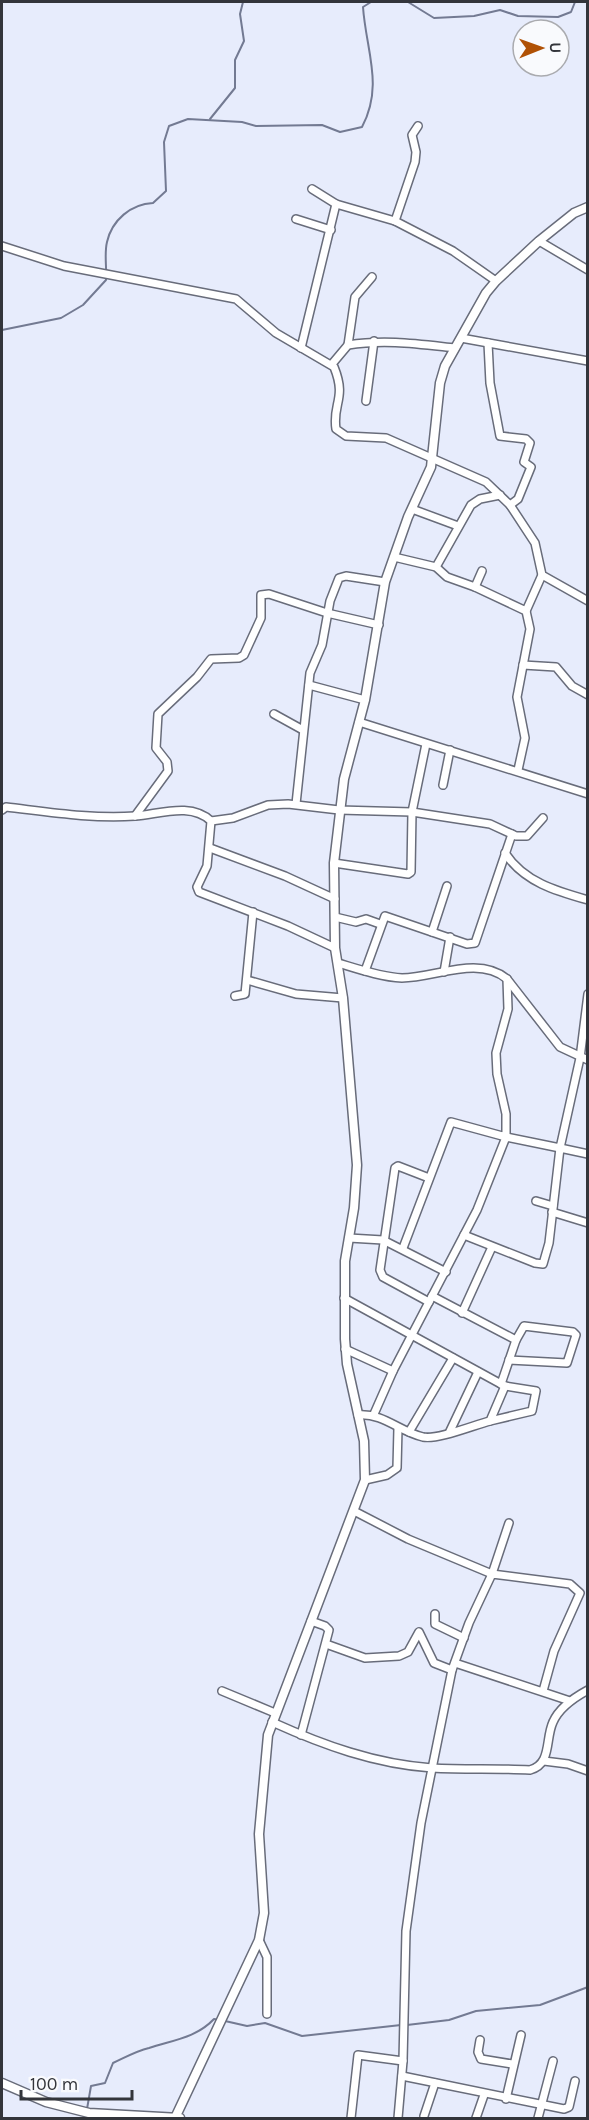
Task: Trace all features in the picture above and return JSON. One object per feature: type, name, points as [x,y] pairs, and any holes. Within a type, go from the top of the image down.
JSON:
[{"type":"street","points":[[395,221],[415,162],[416,152],[412,135],[418,126]]},
{"type":"street","points":[[312,189],[336,204],[395,221],[453,251],[496,281]]},
{"type":"street","points":[[301,348],[336,204]]},
{"type":"street","points":[[175,2118],[259,1940],[264,1913],[259,1834],[265,1753],[274,1717],[366,1480],[367,1464],[345,1349],[345,1261],[357,1165],[343,998],[335,948],[334,863],[339,810],[365,700],[385,582],[412,509],[429,473],[440,383],[445,366],[496,281],[539,241],[574,213],[588,207]]},
{"type":"street","points":[[296,219],[331,230]]},
{"type":"street","points":[[539,241],[588,270]]},
{"type":"street","points":[[2,246],[45,261],[100,274],[236,299],[276,333],[332,364],[341,391],[335,421],[336,429],[346,436],[386,438],[478,478],[501,495],[535,543],[542,575],[526,611],[530,629],[517,697],[525,738],[518,770]]},
{"type":"street","points":[[332,364],[348,345],[355,297],[372,277]]},
{"type":"street","points":[[461,338],[588,361]]},
{"type":"street","points":[[366,401],[374,341]]},
{"type":"street","points":[[348,345],[394,341],[455,348]]},
{"type":"street","points":[[488,343],[490,383],[500,436],[526,439],[530,443],[524,462],[531,467],[518,499],[510,505]]},
{"type":"street","points":[[436,567],[471,505],[480,499],[501,495]]},
{"type":"street","points":[[412,509],[458,526]]},
{"type":"street","points":[[394,557],[436,567],[447,577],[476,587],[526,611]]},
{"type":"street","points":[[476,587],[482,571]]},
{"type":"street","points":[[542,575],[588,602]]},
{"type":"street","points":[[296,804],[310,673],[322,645],[327,613],[339,578],[346,576],[385,582]]},
{"type":"street","points":[[135,816],[168,771],[167,762],[156,743],[158,714],[197,677],[211,658],[239,658],[244,655],[261,618],[261,595],[269,594],[327,613],[379,625]]},
{"type":"street","points":[[523,665],[558,668],[572,686],[588,695]]},
{"type":"street","points":[[309,686],[365,700]]},
{"type":"street","points":[[274,714],[303,730]]},
{"type":"street","points":[[359,722],[518,770],[588,794]]},
{"type":"street","points":[[334,863],[411,873],[412,812],[426,744]]},
{"type":"street","points":[[443,785],[450,750]]},
{"type":"street","points":[[2,810],[6,807],[86,817],[135,816],[185,810],[211,821],[234,818],[268,805],[296,804],[339,810],[412,812],[464,823],[489,824],[512,834],[527,836],[543,818]]},
{"type":"street","points":[[211,821],[207,866],[197,887],[199,892],[253,912],[335,948]]},
{"type":"street","points":[[365,971],[380,924],[385,916],[467,944],[476,942],[512,834]]},
{"type":"street","points":[[210,848],[285,876],[335,899]]},
{"type":"street","points":[[505,853],[515,866],[541,885],[588,900]]},
{"type":"street","points":[[432,932],[447,886]]},
{"type":"street","points":[[235,996],[244,996],[253,912]]},
{"type":"street","points":[[335,916],[356,922],[367,919],[380,924]]},
{"type":"street","points":[[444,972],[450,938]]},
{"type":"street","points":[[338,963],[400,978],[488,969],[498,972],[507,979],[555,1043],[584,1059]]},
{"type":"street","points":[[374,1414],[393,1371],[446,1272],[505,1147],[506,1114],[497,1074],[496,1053],[508,1008],[507,979]]},
{"type":"street","points":[[247,980],[296,994],[343,998]]},
{"type":"street","points":[[464,1235],[535,1263],[543,1264],[549,1243],[560,1148],[584,1059],[588,994]]},
{"type":"street","points":[[404,1248],[451,1122],[506,1137],[588,1154]]},
{"type":"street","points":[[429,1178],[396,1167],[383,1239],[382,1276],[516,1340]]},
{"type":"street","points":[[536,1202],[588,1223]]},
{"type":"street","points":[[349,1238],[383,1239],[446,1272]]},
{"type":"street","points":[[462,1313],[492,1246]]},
{"type":"street","points":[[344,1298],[503,1385],[536,1392],[532,1412],[424,1437],[398,1428],[374,1414],[358,1415]]},
{"type":"street","points":[[490,1421],[503,1385],[509,1360],[516,1340],[524,1326],[573,1332],[576,1335],[567,1363],[509,1360]]},
{"type":"street","points":[[345,1349],[393,1371]]},
{"type":"street","points":[[409,1432],[453,1358]]},
{"type":"street","points":[[450,1431],[478,1372]]},
{"type":"street","points":[[366,1480],[387,1476],[397,1468],[398,1428]]},
{"type":"street","points":[[354,1511],[399,1535],[492,1574],[570,1584],[580,1593],[554,1651],[543,1691]]},
{"type":"street","points":[[398,2118],[406,2029],[406,1931],[431,1768],[454,1666],[492,1574],[509,1523]]},
{"type":"street","points":[[435,1614],[435,1624],[464,1638]]},
{"type":"street","points":[[301,1735],[326,1644],[328,1628],[311,1621]]},
{"type":"street","points":[[326,1644],[365,1658],[399,1656],[408,1652],[419,1632],[434,1663],[454,1666],[570,1701]]},
{"type":"street","points":[[222,1691],[274,1717],[301,1735],[334,1749],[431,1768],[530,1770],[538,1768],[544,1761],[553,1721],[570,1701],[588,1690]]},
{"type":"street","points":[[544,1761],[568,1764],[588,1771]]},
{"type":"street","points":[[259,1940],[267,1957],[267,2014]]},
{"type":"street","points":[[506,2099],[520,2035]]},
{"type":"street","points":[[480,2040],[478,2057],[512,2064]]},
{"type":"street","points":[[351,2118],[358,2055],[403,2061]]},
{"type":"street","points":[[538,2118],[553,2061]]},
{"type":"street","points":[[402,2076],[484,2095],[567,2109],[575,2081]]},
{"type":"street","points":[[2,2083],[46,2102],[86,2112],[180,2118]]},
{"type":"street","points":[[424,2116],[435,2083]]},
{"type":"street","points":[[476,2118],[484,2095]]},
{"type":"waterway","points":[[210,119],[235,88],[235,60],[244,41],[240,14],[243,2]]},
{"type":"waterway","points":[[2,330],[61,318],[83,305],[106,280],[106,247],[113,227],[130,210],[153,203],[166,191],[164,142],[169,126],[188,119],[242,122],[256,126],[322,125],[340,132],[362,127],[372,97],[372,68],[363,7],[371,2]]},
{"type":"waterway","points":[[408,2],[434,18],[474,16],[500,10],[518,16],[558,17],[571,12],[575,2]]},
{"type":"waterway","points":[[407,2025],[449,2020],[476,2011],[540,2005],[588,1987]]},
{"type":"waterway","points":[[87,2109],[91,2086],[105,2083],[113,2063],[139,2051],[192,2034],[214,2019],[220,2020]]},
{"type":"waterway","points":[[225,2021],[247,2026],[265,2023],[302,2036],[401,2025]]}]
